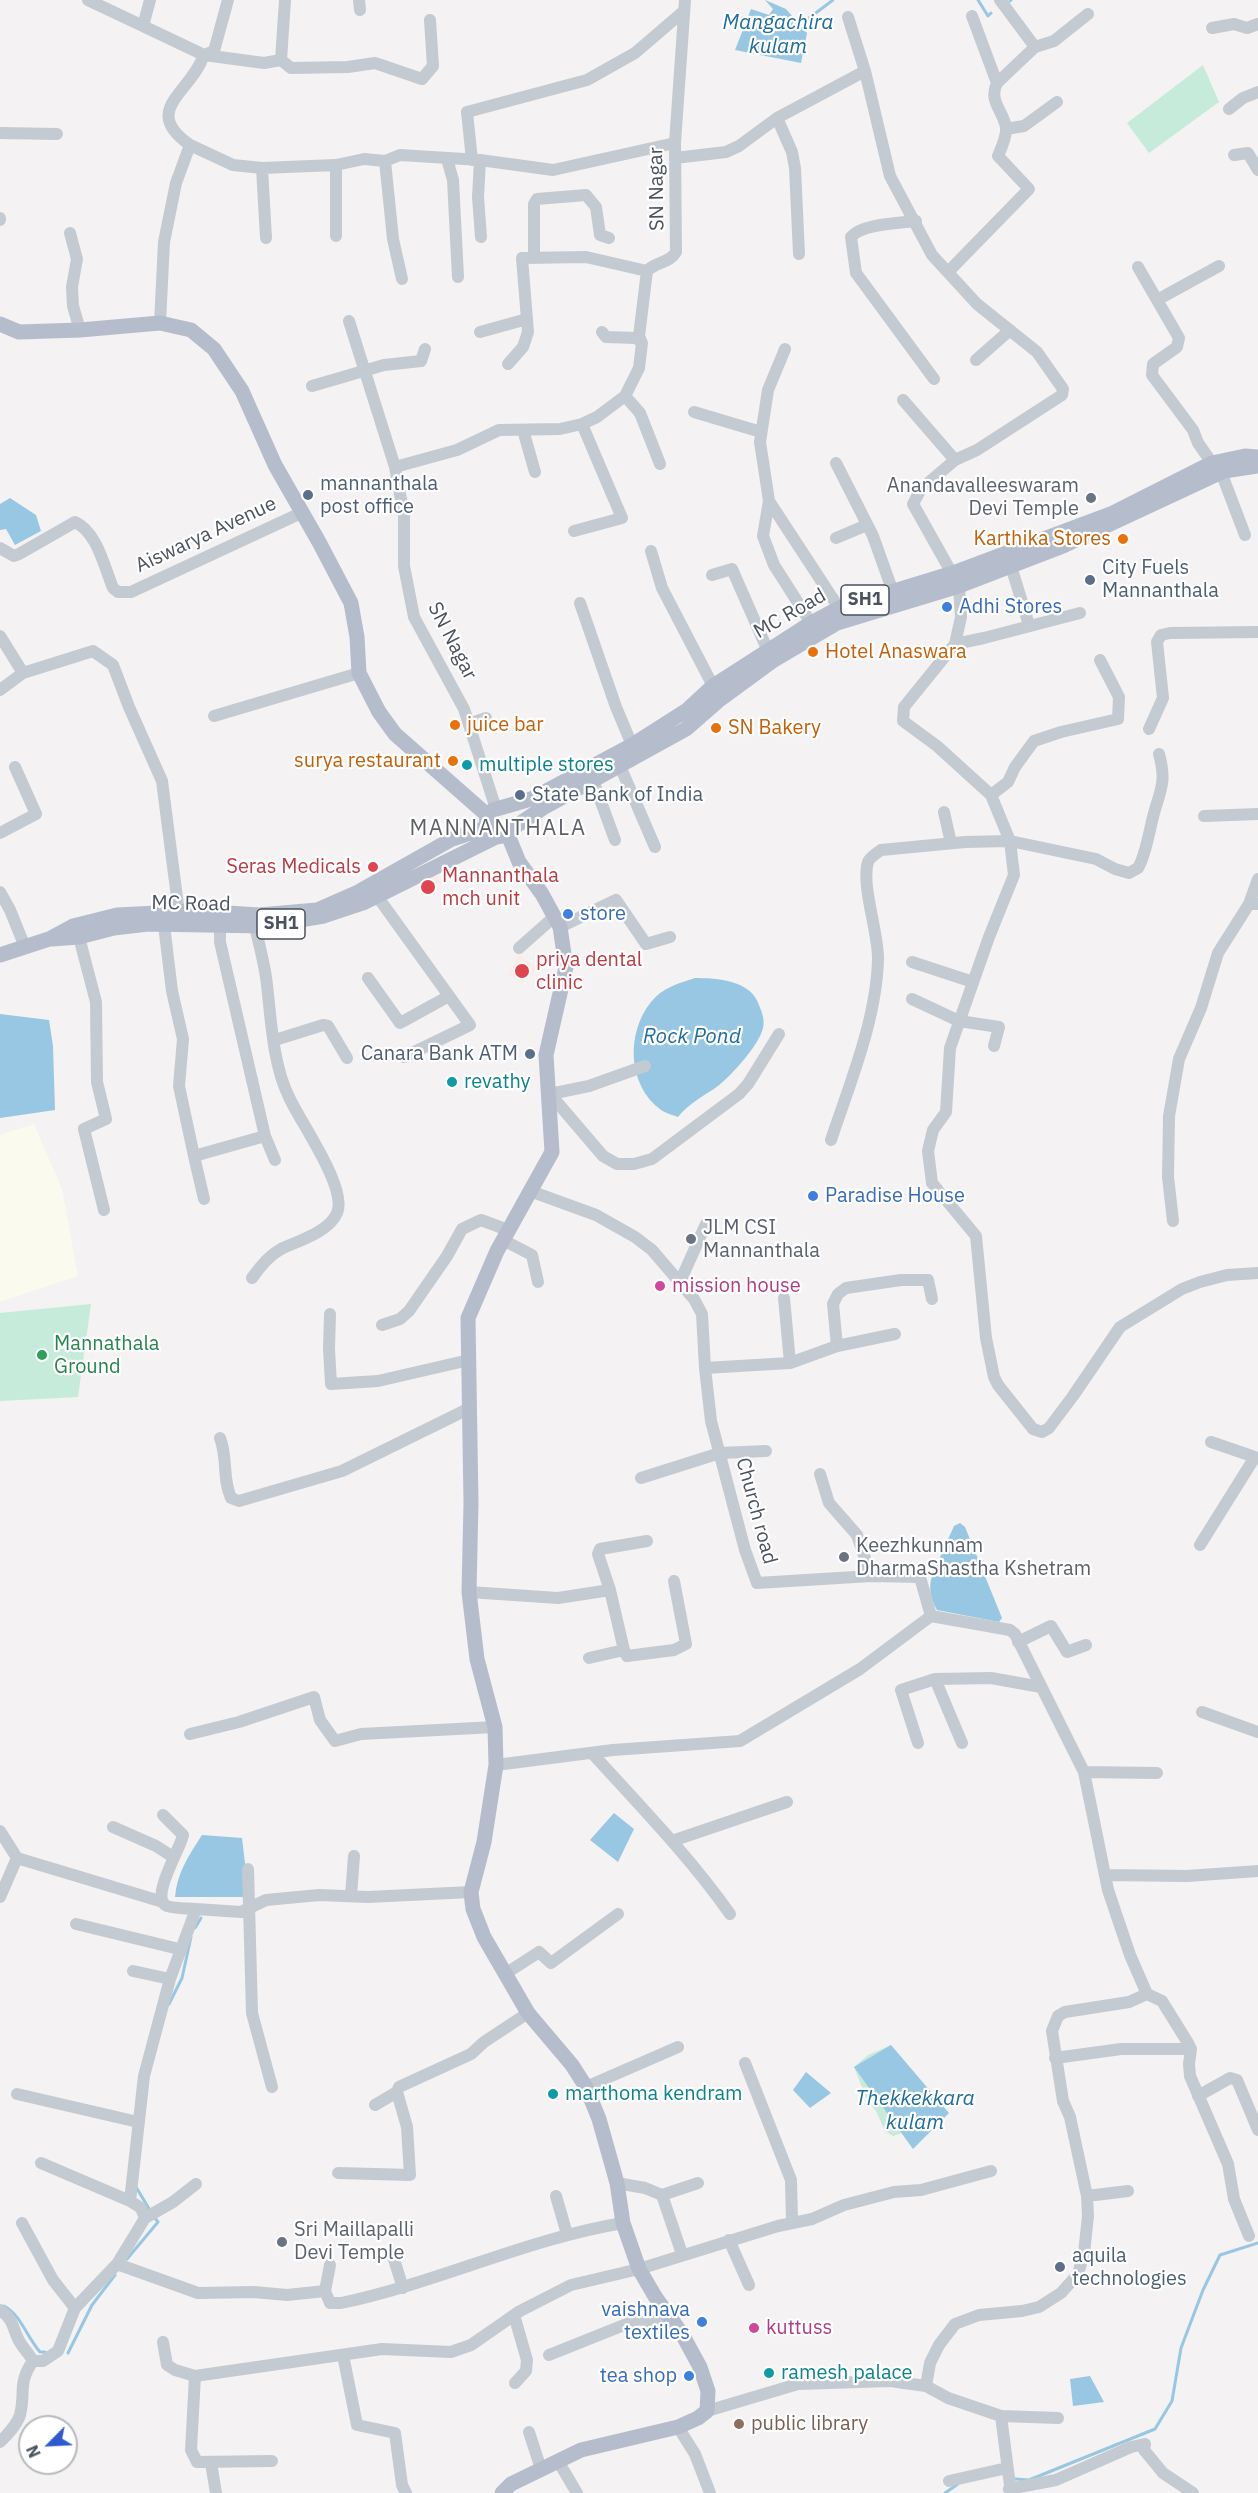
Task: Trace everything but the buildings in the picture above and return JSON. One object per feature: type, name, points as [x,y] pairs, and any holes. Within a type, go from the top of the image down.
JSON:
[{"type":"main road","points":[[0,324],[19,332],[80,330],[160,323],[191,330],[214,349],[243,392],[275,465],[351,603],[357,637],[359,673],[379,712],[395,734],[498,823],[519,862],[542,894],[557,922],[566,967],[546,1055],[552,1152],[506,1235],[468,1318],[469,1592],[477,1659],[495,1727],[496,1764],[484,1842],[471,1892],[477,1922],[505,1974],[528,2013],[572,2065],[586,2087],[599,2119],[617,2183],[623,2223],[639,2269],[700,2367],[708,2391],[706,2411],[698,2418],[678,2427],[581,2450],[511,2484],[502,2493]]},
{"type":"main road","name":"MC Road","points":[[49,939],[79,938],[114,928],[148,924],[255,926],[324,916],[377,896],[498,823],[531,800],[632,745],[687,710],[713,686],[771,655],[837,623],[956,580],[1245,456],[1258,457]]},
{"type":"main road","name":"MC Road","points":[[0,954],[49,939],[73,926],[117,915],[179,913],[259,915],[317,910],[358,892],[452,839],[543,808],[686,729],[811,622],[839,608],[893,592],[956,580],[1011,566],[1063,546],[1216,468],[1258,466]]},
{"type":"street","points":[[87,0],[204,55],[264,63],[281,60],[291,68],[348,67],[375,63],[422,79],[433,66],[429,20]]},
{"type":"street","points":[[143,26],[150,0]]},
{"type":"street","points":[[204,55],[214,51],[228,0]]},
{"type":"street","points":[[281,60],[285,0]]},
{"type":"street","points":[[1000,0],[1035,47]]},
{"type":"street","points":[[481,237],[476,160],[467,112],[587,80],[635,52],[684,5]]},
{"type":"street","name":"SN Nagar","points":[[647,271],[654,265],[672,258],[676,252],[675,143],[684,5]]},
{"type":"street","points":[[948,272],[1029,189],[998,156],[1006,129],[994,99],[993,91],[997,83],[1035,47],[1054,41],[1088,14]]},
{"type":"street","points":[[972,16],[997,83]]},
{"type":"street","points":[[848,17],[865,70],[890,176],[916,221],[932,255],[977,304],[1037,352],[1063,393],[977,450],[955,460],[921,489],[913,504],[956,580],[961,617],[955,644],[904,707],[902,717],[905,724],[918,730],[938,746],[991,795],[1010,841],[1014,875],[950,1048],[946,1112],[933,1130],[928,1151],[932,1184],[976,1236],[986,1338],[994,1377],[1033,1429],[1042,1432],[1049,1428],[1120,1327],[1182,1290],[1200,1282],[1227,1275],[1258,1273]]},
{"type":"street","points":[[1212,28],[1234,24],[1247,28],[1258,24]]},
{"type":"street","points":[[204,55],[200,69],[169,108],[167,118],[169,126],[177,136],[190,145],[233,165],[262,168],[336,165],[364,159],[385,161],[400,155],[476,160],[553,170],[675,143]]},
{"type":"street","points":[[675,159],[726,152],[739,146],[777,118],[865,70]]},
{"type":"street","points":[[1229,109],[1243,98],[1258,92]]},
{"type":"street","points":[[1006,129],[1024,126],[1057,102]]},
{"type":"street","points":[[777,118],[792,152],[795,168],[799,254]]},
{"type":"street","points":[[0,134],[57,134]]},
{"type":"street","points":[[160,323],[164,242],[176,183],[190,145]]},
{"type":"street","points":[[1234,155],[1248,153],[1258,170]]},
{"type":"street","points":[[447,159],[453,180],[458,277]]},
{"type":"street","points":[[385,161],[393,239],[402,279]]},
{"type":"street","points":[[336,165],[336,236]]},
{"type":"street","points":[[262,168],[266,238]]},
{"type":"street","points":[[534,258],[534,204],[537,199],[586,195],[592,199],[596,207],[600,235],[609,238]]},
{"type":"street","points":[[916,221],[875,226],[855,233],[851,237],[853,260],[856,273],[934,379]]},
{"type":"street","points":[[70,232],[77,259],[72,287],[73,306],[80,330]]},
{"type":"street","points":[[395,467],[457,450],[499,430],[560,429],[582,424],[597,417],[625,396],[639,368],[642,343],[639,336],[647,271],[586,257],[522,258],[528,332],[523,347],[508,364]]},
{"type":"street","points":[[1157,300],[1219,266]]},
{"type":"street","points":[[1138,267],[1180,341],[1177,347],[1153,364],[1152,375],[1193,430],[1198,443],[1216,468],[1245,536]]},
{"type":"street","points":[[480,332],[527,319]]},
{"type":"street","name":"SN Nagar","points":[[349,321],[395,467],[405,516],[404,566],[414,617],[465,709],[498,823]]},
{"type":"street","points":[[975,360],[1010,330]]},
{"type":"street","points":[[602,332],[606,337],[636,338],[642,343]]},
{"type":"street","points":[[312,386],[365,370],[421,361],[425,349]]},
{"type":"street","points":[[785,349],[768,390],[761,432],[761,449],[767,475],[769,501],[764,526],[765,546],[774,565],[811,622]]},
{"type":"street","points":[[625,396],[640,413],[660,464]]},
{"type":"street","points":[[903,400],[955,460]]},
{"type":"street","points":[[694,412],[761,432]]},
{"type":"street","points":[[574,531],[622,518],[582,424]]},
{"type":"street","points":[[523,430],[534,472]]},
{"type":"street","points":[[836,463],[867,525],[893,592]]},
{"type":"street","points":[[769,501],[839,608]]},
{"type":"street","name":"Aiswarya Avenue","points":[[0,548],[14,556],[75,522],[85,527],[94,541],[113,588],[123,593],[131,592],[301,513]]},
{"type":"street","points":[[836,538],[867,525]]},
{"type":"street","points":[[651,551],[662,588],[713,686]]},
{"type":"street","points":[[1011,566],[1029,625]]},
{"type":"street","points":[[712,575],[732,569],[771,655]]},
{"type":"street","points":[[580,603],[616,707],[632,745]]},
{"type":"street","points":[[955,644],[1080,613]]},
{"type":"street","points":[[1149,729],[1163,698],[1157,642],[1161,636],[1170,633],[1258,632]]},
{"type":"street","points":[[0,636],[23,673]]},
{"type":"street","points":[[0,690],[23,673],[93,651],[113,665],[162,781],[179,913]]},
{"type":"street","points":[[991,795],[1008,782],[1015,767],[1034,741],[1061,732],[1118,719],[1119,697],[1100,660]]},
{"type":"street","points":[[214,716],[359,673]]},
{"type":"street","points":[[469,724],[486,718]]},
{"type":"street","points":[[831,1140],[860,1050],[874,1000],[877,978],[878,951],[868,887],[868,861],[881,850],[951,843],[1010,841],[1096,859],[1122,872],[1133,871],[1138,868],[1146,849],[1164,784],[1163,767],[1159,754]]},
{"type":"street","points":[[620,766],[655,847]]},
{"type":"street","points":[[0,833],[36,814],[15,767]]},
{"type":"street","points":[[593,780],[615,840]]},
{"type":"street","points":[[944,812],[951,843]]},
{"type":"street","points":[[1204,816],[1258,814]]},
{"type":"street","points":[[1173,1221],[1168,1177],[1169,1116],[1179,1059],[1201,1008],[1218,953],[1253,904],[1258,879]]},
{"type":"street","points":[[0,892],[25,947]]},
{"type":"street","points":[[377,896],[470,1025],[404,1058]]},
{"type":"street","points":[[519,948],[557,922],[616,900],[646,944],[670,937]]},
{"type":"street","points":[[164,925],[172,991],[183,1039],[180,1086],[204,1199]]},
{"type":"street","points":[[220,926],[220,942],[265,1136],[275,1160]]},
{"type":"street","points":[[252,1278],[259,1268],[280,1250],[293,1246],[303,1238],[323,1229],[337,1215],[340,1202],[324,1160],[288,1095],[280,1070],[269,1013],[267,984],[255,926]]},
{"type":"street","points":[[79,938],[96,1002],[96,1082],[106,1119],[84,1129],[104,1210]]},
{"type":"street","points":[[912,962],[973,982]]},
{"type":"street","points":[[368,978],[400,1023],[448,996]]},
{"type":"street","points":[[912,999],[959,1021],[999,1027],[994,1046]]},
{"type":"street","points":[[275,1040],[323,1025],[328,1026],[347,1058]]},
{"type":"street","points":[[645,1066],[589,1086],[550,1094],[603,1156],[617,1164],[634,1164],[652,1159],[739,1094],[748,1084],[779,1034]]},
{"type":"street","points":[[194,1156],[265,1136]]},
{"type":"street","name":"Church road","points":[[530,1191],[597,1215],[635,1238],[652,1250],[694,1299],[702,1314],[711,1421],[745,1550],[757,1583],[871,1576],[920,1577],[932,1616]]},
{"type":"street","points":[[382,1325],[400,1319],[409,1311],[447,1256],[462,1229],[481,1220],[532,1255],[538,1282]]},
{"type":"street","points":[[680,1284],[706,1224]]},
{"type":"street","points":[[837,1346],[833,1304],[838,1294],[846,1288],[901,1280],[928,1280],[932,1299]]},
{"type":"street","points":[[784,1298],[790,1363]]},
{"type":"street","points":[[330,1314],[331,1384],[378,1381],[469,1360]]},
{"type":"street","points":[[705,1368],[790,1363],[837,1346],[895,1334]]},
{"type":"street","points":[[220,1438],[226,1458],[226,1487],[231,1498],[238,1501],[342,1471],[470,1408]]},
{"type":"street","points":[[1200,1545],[1256,1458],[1211,1442]]},
{"type":"street","points":[[641,1478],[720,1453],[766,1451]]},
{"type":"street","points":[[820,1474],[829,1503],[857,1534],[871,1576]]},
{"type":"street","points":[[647,1541],[600,1549],[598,1554],[627,1656],[674,1650],[686,1644],[674,1581]]},
{"type":"street","points":[[469,1592],[558,1598],[610,1590]]},
{"type":"street","points":[[496,1764],[592,1753],[740,1741],[860,1669],[932,1616],[1010,1630],[1084,1772],[1108,1890],[1130,1955],[1147,1994],[1162,2001],[1191,2049],[1189,2069],[1198,2097],[1228,2164],[1234,2199],[1249,2236]]},
{"type":"street","points":[[1018,1642],[1051,1626],[1067,1652],[1086,1645]]},
{"type":"street","points":[[588,1658],[624,1650]]},
{"type":"street","points":[[918,1743],[901,1690],[936,1679],[991,1678],[1041,1687]]},
{"type":"street","points":[[936,1679],[962,1743]]},
{"type":"street","points":[[190,1734],[239,1722],[314,1697],[320,1720],[335,1741],[361,1734],[495,1727]]},
{"type":"street","points":[[1202,1712],[1258,1732]]},
{"type":"street","points":[[592,1753],[672,1841],[711,1887],[730,1914]]},
{"type":"street","points":[[1084,1772],[1157,1773]]},
{"type":"street","points":[[672,1841],[787,1802]]},
{"type":"street","points":[[163,1815],[183,1835],[160,1895],[163,1902]]},
{"type":"street","points":[[113,1827],[156,1846],[173,1857]]},
{"type":"street","points":[[0,1831],[17,1858],[163,1902],[168,1906],[241,1912],[266,1900],[319,1895],[368,1898],[471,1892]]},
{"type":"street","points":[[351,1896],[354,1856]]},
{"type":"street","points":[[0,1897],[17,1858]]},
{"type":"street","points":[[248,1869],[251,1909],[252,2013],[272,2087]]},
{"type":"street","points":[[1106,1875],[1187,1876],[1258,1871]]},
{"type":"street","points":[[130,2201],[144,2076],[170,1978],[196,1909]]},
{"type":"street","points":[[505,1974],[539,1952],[551,1963],[618,1914]]},
{"type":"street","points":[[76,1924],[179,1950]]},
{"type":"street","points":[[133,1971],[170,1978]]},
{"type":"street","points":[[926,2386],[935,2354],[955,2324],[979,2315],[1039,2307],[1061,2293],[1078,2274],[1084,2253],[1088,2216],[1087,2196],[1077,2143],[1063,2102],[1052,2031],[1058,2016],[1065,2012],[1129,2002],[1147,1994]]},
{"type":"street","points":[[375,2105],[396,2092],[402,2085],[471,2054],[484,2042],[528,2013]]},
{"type":"street","points":[[586,2087],[678,2047]]},
{"type":"street","points":[[1055,2058],[1121,2049],[1191,2049]]},
{"type":"street","points":[[745,2063],[791,2180],[792,2223]]},
{"type":"street","points":[[1198,2097],[1230,2078],[1237,2080],[1248,2104],[1251,2119],[1258,2130]]},
{"type":"street","points":[[338,2173],[410,2175],[407,2127],[396,2092]]},
{"type":"street","points":[[17,2094],[138,2122]]},
{"type":"street","points":[[41,2163],[130,2201],[141,2208],[145,2218]]},
{"type":"street","points":[[163,2342],[167,2365],[195,2376],[382,2349],[451,2352],[471,2345],[514,2315],[571,2285],[639,2269],[729,2240],[812,2219],[844,2205],[894,2192],[921,2190],[991,2171]]},
{"type":"street","points":[[617,2183],[645,2188],[662,2195],[698,2183]]},
{"type":"street","points":[[33,2361],[43,2361],[58,2351],[75,2308],[117,2264],[145,2218],[173,2202],[196,2184]]},
{"type":"street","points":[[1087,2196],[1128,2191]]},
{"type":"street","points":[[662,2195],[682,2254]]},
{"type":"street","points":[[556,2196],[567,2234]]},
{"type":"street","points":[[21,2223],[52,2280],[75,2308]]},
{"type":"street","points":[[330,2265],[325,2291],[330,2304],[341,2303],[403,2288],[567,2234],[623,2223]]},
{"type":"street","points":[[729,2240],[748,2285]]},
{"type":"street","points":[[392,2253],[403,2288]]},
{"type":"street","points":[[117,2264],[198,2293],[254,2292],[287,2295],[325,2291]]},
{"type":"street","points":[[0,2310],[7,2315],[16,2328],[22,2346],[33,2361]]},
{"type":"street","points":[[514,2315],[527,2361],[526,2371],[515,2383]]},
{"type":"street","points":[[549,2355],[639,2319],[650,2322],[669,2316]]},
{"type":"street","points":[[343,2355],[357,2425],[395,2433],[402,2485],[406,2493]]},
{"type":"street","points":[[0,2442],[20,2416],[21,2386],[25,2373],[33,2361]]},
{"type":"street","points":[[195,2376],[191,2450],[197,2463],[272,2461]]},
{"type":"street","points":[[706,2411],[798,2384],[890,2381],[926,2386],[948,2398],[1001,2416],[1058,2418]]},
{"type":"street","points":[[1001,2416],[1010,2491],[1056,2480],[1131,2447],[1145,2444],[1144,2450],[1157,2468],[1193,2493]]},
{"type":"street","points":[[678,2427],[695,2454],[710,2493]]},
{"type":"street","points":[[529,2432],[541,2469]]},
{"type":"street","points":[[558,2461],[577,2493]]},
{"type":"street","points":[[211,2463],[216,2493]]},
{"type":"street","points":[[950,2481],[1007,2468]]},
{"type":"shaded area","name":"Mannanthala mch unit","points":[[432,873],[441,881],[426,892],[419,881]]},
{"type":"shaded area","name":"priya dental clinic","points":[[519,955],[537,969],[522,983],[508,974]]},
{"type":"shaded area","points":[[34,1124],[62,1189],[78,1276],[0,1302],[0,1135]]},
{"type":"green space","points":[[1203,65],[1219,102],[1149,153],[1127,123]]},
{"type":"green space","name":"Mannathala Ground","points":[[91,1304],[78,1397],[0,1401],[0,1313]]},
{"type":"green space","name":"Thekkekkara kulam","points":[[891,2045],[910,2070],[922,2127],[893,2136],[885,2131],[876,2111],[867,2100],[854,2067],[868,2055]]},
{"type":"water","name":"Mangachira kulam","points":[[765,0],[786,9],[807,33],[801,63],[735,50],[751,9],[769,15],[773,9]]},
{"type":"water","points":[[10,498],[36,515],[41,531],[15,545],[6,529],[0,530],[0,504]]},
{"type":"water","name":"Rock Pond","points":[[695,978],[732,982],[749,990],[759,1005],[764,1025],[751,1051],[730,1075],[678,1117],[661,1110],[642,1087],[636,1073],[634,1043],[637,1028],[655,997],[671,987]]},
{"type":"water","points":[[0,1014],[49,1020],[53,1046],[55,1110],[0,1118]]},
{"type":"water","points":[[960,1523],[965,1527],[1002,1618],[999,1622],[937,1610],[933,1601],[930,1592],[931,1578],[954,1526]]},
{"type":"water","points":[[614,1813],[634,1829],[618,1862],[590,1840]]},
{"type":"water","points":[[202,1835],[242,1838],[249,1897],[175,1897],[181,1872]]},
{"type":"water","name":"Thekkekkara kulam","points":[[891,2045],[949,2113],[913,2149],[854,2067]]},
{"type":"water","points":[[806,2072],[831,2093],[810,2108],[793,2090]]},
{"type":"water","points":[[1090,2376],[1104,2402],[1073,2406],[1070,2379]]},
{"type":"waterway","points":[[797,27],[833,0]]},
{"type":"waterway","points":[[978,0],[988,16],[991,13]]},
{"type":"waterway","points":[[195,1928],[201,1918]]},
{"type":"waterway","points":[[169,2004],[182,1978],[191,1937]]},
{"type":"waterway","points":[[136,2187],[151,2212]]},
{"type":"waterway","points":[[127,2259],[158,2222],[155,2218]]},
{"type":"waterway","points":[[1016,2479],[1029,2480],[1155,2429],[1172,2401],[1181,2348],[1203,2290],[1220,2255],[1258,2243]]},
{"type":"waterway","points":[[68,2353],[92,2305],[115,2275]]},
{"type":"waterway","points":[[4,2306],[15,2314],[40,2352],[45,2352]]},
{"type":"waterway","points":[[945,2493],[958,2484]]},
{"type":"place","name":"mannanthala post office","points":[[308,495]]},
{"type":"place","name":"Anandavalleeswaram Devi Temple","points":[[1091,498]]},
{"type":"place","name":"Karthika Stores","points":[[1123,539]]},
{"type":"place","name":"City Fuels Mannanthala","points":[[1090,580]]},
{"type":"place","name":"Adhi Stores","points":[[947,607]]},
{"type":"place","name":"Hotel Anaswara","points":[[813,652]]},
{"type":"place","name":"juice bar","points":[[455,725]]},
{"type":"place","name":"SN Bakery","points":[[716,728]]},
{"type":"place","name":"surya restaurant","points":[[453,761]]},
{"type":"place","name":"multiple stores","points":[[467,765]]},
{"type":"place","name":"State Bank of India","points":[[520,795]]},
{"type":"place","name":"Seras Medicals","points":[[373,867]]},
{"type":"place","name":"Mannanthala mch unit","points":[[428,887]]},
{"type":"place","name":"store","points":[[568,914]]},
{"type":"place","name":"priya dental clinic","points":[[522,971]]},
{"type":"place","name":"Canara Bank ATM","points":[[530,1054]]},
{"type":"place","name":"revathy","points":[[452,1082]]},
{"type":"place","name":"Paradise House","points":[[813,1196]]},
{"type":"place","name":"JLM CSI Mannanthala","points":[[691,1239]]},
{"type":"place","name":"mission house","points":[[660,1286]]},
{"type":"place","name":"Mannathala Ground","points":[[42,1355]]},
{"type":"place","name":"Keezhkunnam DharmaShastha Kshetram","points":[[844,1557]]},
{"type":"place","name":"marthoma kendram","points":[[553,2094]]},
{"type":"place","name":"Sri Maillapalli Devi Temple","points":[[282,2242]]},
{"type":"place","name":"aquila technologies","points":[[1060,2267]]},
{"type":"place","name":"vaishnava textiles","points":[[702,2322]]},
{"type":"place","name":"kuttuss","points":[[754,2328]]},
{"type":"place","name":"ramesh palace","points":[[769,2373]]},
{"type":"place","name":"tea shop","points":[[689,2376]]},
{"type":"place","name":"public library","points":[[739,2424]]},
{"type":"district","name":"MANNANTHALA","points":[[498,829]]}]
